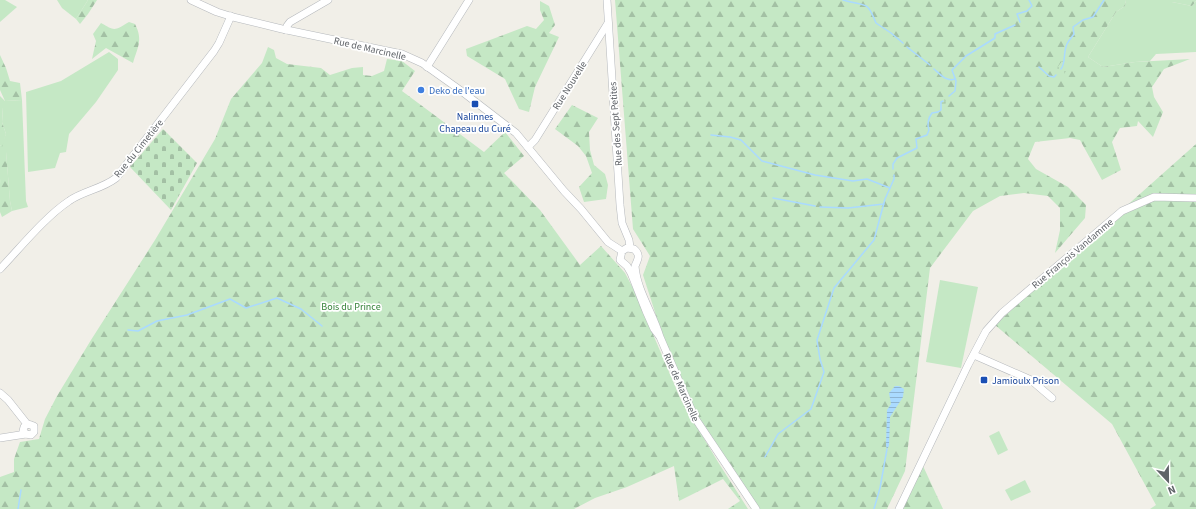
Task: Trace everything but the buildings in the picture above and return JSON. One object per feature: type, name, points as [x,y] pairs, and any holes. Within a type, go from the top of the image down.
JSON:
[{"type":"street","name":"Rue de Marcinelle","points":[[191,0],[230,16],[286,30],[402,54],[427,66],[512,129],[608,242],[622,251],[620,260],[627,266],[631,273],[654,329],[660,337]]},
{"type":"street","points":[[286,30],[288,23],[328,0]]},
{"type":"street","points":[[427,66],[469,0]]},
{"type":"street","name":"Rue des Sept Petites","points":[[607,0],[620,205],[622,223],[630,247]]},
{"type":"street","name":"Rue du Cimetière","points":[[0,269],[62,206],[80,195],[107,184],[116,178],[210,57],[219,43],[230,16]]},
{"type":"street","name":"Rue Nouvelle","points":[[528,147],[535,140],[608,23]]},
{"type":"street","name":"Rue François Vandamme","points":[[899,509],[947,406],[986,331],[1002,313],[1122,211],[1154,196],[1196,198]]},
{"type":"street","name":"Rue de Marcinelle","points":[[630,247],[638,253],[638,259],[635,264],[638,282],[691,410],[706,436],[756,509]]},
{"type":"street","points":[[622,251],[630,247]]},
{"type":"street","points":[[627,266],[635,264]]},
{"type":"street","points":[[974,355],[1031,380],[1052,398]]},
{"type":"street","points":[[0,393],[8,400],[27,424],[23,428],[26,435],[0,438]]},
{"type":"green space","points":[[0,0],[5,0],[17,7],[0,22]]},
{"type":"green space","points":[[57,0],[88,0],[76,19],[62,8]]},
{"type":"green space","points":[[88,0],[97,0],[80,24],[76,19]]},
{"type":"green space","points":[[615,0],[1126,0],[1125,6],[1116,12],[1088,57],[1103,67],[1135,62],[1190,59],[1164,69],[1152,87],[1154,97],[1163,112],[1153,137],[1138,121],[1137,126],[1120,128],[1112,142],[1121,170],[1102,180],[1080,140],[1070,138],[1035,142],[1028,159],[1036,169],[1068,187],[1086,205],[1085,218],[1055,253],[1060,230],[1060,208],[1048,196],[1024,193],[1000,196],[973,211],[930,268],[905,471],[887,509],[760,509],[700,421],[663,337],[643,275],[650,256],[633,229]]},
{"type":"green space","points":[[1126,0],[1172,0],[1172,2],[1192,6],[1196,1],[1196,52],[1156,54],[1150,61],[1103,67],[1088,57],[1116,12],[1125,6]]},
{"type":"green space","points":[[1172,0],[1196,1],[1192,6],[1172,2]]},
{"type":"green space","points":[[540,1],[549,6],[555,25],[549,33],[559,37],[535,87],[529,112],[519,109],[505,79],[467,56],[466,49],[527,26],[536,29],[544,20],[540,10]]},
{"type":"green space","points":[[129,22],[135,24],[139,34],[138,47],[133,63],[106,48],[92,59],[96,41],[93,34],[101,23],[115,29]]},
{"type":"green space","name":"Bois du Prince","points":[[268,47],[274,50],[276,58],[287,64],[321,68],[330,75],[352,68],[363,67],[363,75],[372,76],[384,71],[387,59],[402,61],[415,71],[402,91],[484,152],[505,132],[524,156],[504,173],[540,210],[580,265],[601,246],[625,273],[635,292],[681,400],[748,509],[728,509],[740,501],[723,479],[679,501],[674,466],[627,487],[595,498],[574,509],[0,509],[0,477],[14,472],[14,459],[20,442],[39,439],[45,419],[57,396],[155,240],[215,139],[231,99],[262,63]]},
{"type":"green space","points":[[109,52],[118,59],[118,70],[96,102],[69,134],[66,152],[60,153],[55,168],[28,172],[26,92],[61,81]]},
{"type":"green space","points":[[0,55],[10,81],[20,83],[22,100],[5,101],[0,90]]},
{"type":"green space","points":[[1062,61],[1068,64],[1069,67],[1064,74],[1057,68]]},
{"type":"green space","points":[[0,96],[5,101],[22,100],[26,201],[28,207],[12,211],[6,152],[0,184],[0,145],[1,146],[6,134],[2,122],[3,108],[0,108]]},
{"type":"green space","points":[[942,98],[946,100],[945,109],[940,110],[939,101]]},
{"type":"green space","points":[[572,105],[598,118],[589,132],[590,150],[594,165],[605,174],[608,185],[606,199],[584,202],[579,187],[592,173],[586,156],[578,146],[555,129]]},
{"type":"green space","points":[[3,107],[2,122],[6,134],[2,147],[0,145],[0,108]]},
{"type":"green space","points":[[163,129],[197,163],[171,210],[130,167]]},
{"type":"green space","points":[[1196,144],[1196,509],[1150,509],[1156,505],[1112,424],[995,325]]},
{"type":"green space","points":[[6,151],[12,211],[2,217],[0,212],[0,184],[2,156]]},
{"type":"green space","points":[[940,280],[978,287],[961,368],[926,362]]},
{"type":"green space","points":[[999,431],[1008,450],[998,455],[989,436]]},
{"type":"green space","points":[[923,466],[943,509],[903,509]]},
{"type":"green space","points":[[1025,480],[1031,492],[1011,501],[1005,490]]},
{"type":"water","points":[[895,386],[899,386],[904,389],[903,397],[890,417],[889,446],[887,449],[887,410],[891,404],[889,393]]},
{"type":"waterway","points":[[843,0],[862,4],[868,7],[876,23],[903,43]]},
{"type":"waterway","points":[[1020,22],[1017,14],[1027,11],[1032,6],[1029,0]]},
{"type":"waterway","points":[[1061,69],[1063,67],[1066,47],[1074,34],[1073,27],[1083,20],[1093,17],[1104,0]]},
{"type":"waterway","points":[[949,96],[955,91],[956,81],[952,70],[966,56],[995,38],[995,34],[1015,25]]},
{"type":"waterway","points":[[907,47],[930,65]]},
{"type":"waterway","points":[[1039,67],[1049,76],[1054,77],[1056,75]]},
{"type":"waterway","points":[[934,69],[946,78],[952,80],[955,79]]},
{"type":"waterway","points":[[893,169],[893,164],[897,158],[917,148],[916,139],[927,135],[930,117],[932,113],[941,110],[941,102],[943,101]]},
{"type":"waterway","points":[[711,135],[741,140],[762,161],[815,175],[853,181],[867,179],[890,188]]},
{"type":"waterway","points":[[765,457],[778,434],[811,409],[824,372],[817,340],[834,288],[874,240],[885,199],[894,179],[894,175]]},
{"type":"waterway","points":[[773,198],[815,206]]},
{"type":"waterway","points":[[820,207],[848,208],[884,204]]},
{"type":"waterway","points":[[128,330],[138,331],[157,321],[187,315],[230,299],[246,308],[277,298],[301,309],[322,326]]},
{"type":"waterway","points":[[874,509],[880,488],[887,449]]},
{"type":"waterway","points":[[18,509],[21,490]]},
{"type":"place","name":"Deko de l'eau","points":[[421,90]]},
{"type":"place","name":"Nalinnes Chapeau du Curé","points":[[475,104]]},
{"type":"place","name":"Jamioulx Prison","points":[[984,380]]}]
